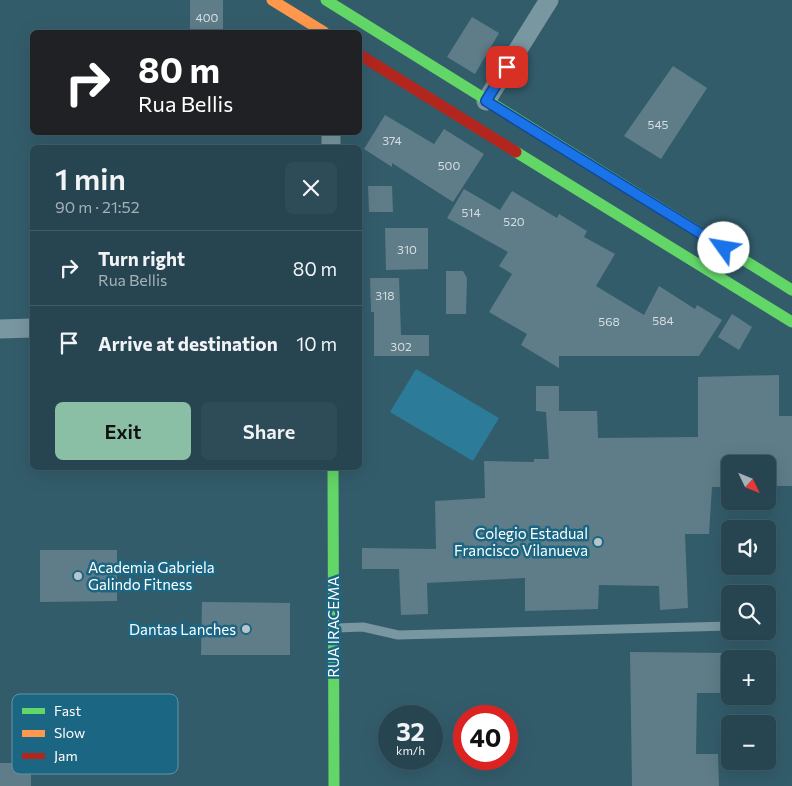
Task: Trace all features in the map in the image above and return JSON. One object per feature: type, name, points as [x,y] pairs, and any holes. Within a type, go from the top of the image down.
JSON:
[{"type":"street","points":[[272,0],[321,30]]},
{"type":"street","points":[[486,101],[550,0]]},
{"type":"street","points":[[328,1],[330,30]]},
{"type":"street","points":[[328,1],[462,102],[792,322]]},
{"type":"street","points":[[362,56],[462,102],[486,101],[792,290]]},
{"type":"street","points":[[0,329],[30,328]]},
{"type":"street","name":"RUA IRACEMA","points":[[333,470],[334,786]]},
{"type":"lane","points":[[334,628],[363,628],[398,635],[721,626]]},
{"type":"shaded area","points":[[416,369],[499,418],[473,461],[390,412]]},
{"type":"building","points":[[190,0],[223,0],[223,30],[190,30]]},
{"type":"building","points":[[472,17],[499,33],[475,74],[447,57]]},
{"type":"building","points":[[673,66],[707,88],[661,159],[624,136]]},
{"type":"building","points":[[385,115],[434,144],[444,129],[484,154],[453,202],[392,163],[392,167],[364,149]]},
{"type":"building","points":[[368,186],[392,186],[393,212],[369,212]]},
{"type":"building","points":[[464,189],[500,210],[512,191],[557,218],[559,214],[587,231],[584,237],[615,254],[596,286],[644,315],[659,286],[695,309],[697,305],[722,320],[699,356],[559,356],[559,368],[521,345],[527,334],[489,312],[512,274],[499,266],[508,252],[447,218]]},
{"type":"building","points":[[385,228],[428,228],[428,269],[386,270]]},
{"type":"building","points":[[446,271],[463,271],[467,278],[466,314],[446,314]]},
{"type":"building","points":[[370,278],[399,278],[401,335],[429,335],[429,356],[374,356],[374,312],[371,312]]},
{"type":"building","points":[[732,314],[752,327],[739,350],[718,337]]},
{"type":"building","points":[[779,375],[779,416],[792,416],[792,486],[776,486],[776,455],[721,455],[721,487],[712,487],[709,534],[685,534],[688,608],[660,610],[659,586],[599,585],[598,609],[525,611],[525,578],[427,583],[428,614],[401,615],[399,569],[362,569],[362,548],[436,549],[435,501],[485,498],[484,461],[534,462],[534,459],[549,459],[546,412],[536,411],[536,386],[559,386],[559,411],[597,411],[598,438],[698,437],[698,377]]},
{"type":"building","name":"Academia Gabriela Galindo Fitness","points":[[40,550],[117,550],[117,601],[40,602]]},
{"type":"building","name":"Dantas Lanches","points":[[202,602],[290,603],[290,655],[201,655]]},
{"type":"building","points":[[630,652],[721,653],[721,693],[697,693],[696,754],[718,754],[719,786],[632,786]]},
{"type":"building","points":[[0,763],[12,763],[12,774],[31,774],[31,786],[0,786]]},
{"type":"traffic: fast","points":[[326,0],[792,290]]},
{"type":"traffic: fast","points":[[516,152],[792,322]]},
{"type":"traffic: fast","points":[[333,470],[334,786]]},
{"type":"traffic: slow","points":[[272,0],[321,30]]},
{"type":"traffic: jam","points":[[362,56],[516,152]]},
{"type":"place","name":"Colegio Estadual Francisco Vilanueva","points":[[598,542]]},
{"type":"place","name":"Academia Gabriela Galindo Fitness","points":[[78,576]]},
{"type":"place","name":"Dantas Lanches","points":[[246,629]]},
{"type":"route","points":[[507,67],[486,101],[724,248]]}]
